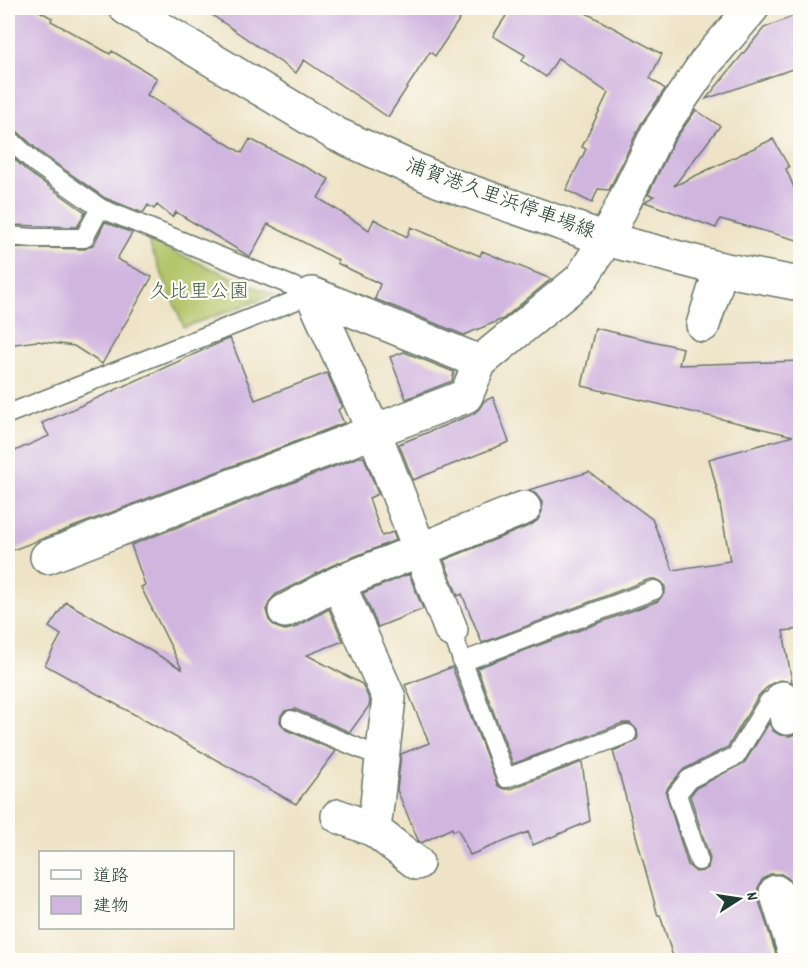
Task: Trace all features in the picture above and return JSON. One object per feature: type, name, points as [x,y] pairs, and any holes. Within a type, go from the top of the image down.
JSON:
[{"type":"street","points":[[47,557],[466,396],[480,362],[581,279],[606,239],[658,132],[706,62],[752,8]]},
{"type":"street","name":"浦賀港久里浜停車場線","points":[[131,9],[336,134],[440,181],[606,239],[721,269],[801,284]]},
{"type":"street","points":[[703,325],[721,269]]},
{"type":"street","points":[[312,294],[480,362]]},
{"type":"street","points":[[312,294],[374,432],[451,630]]},
{"type":"street","points":[[285,611],[338,583],[524,508]]},
{"type":"street","points":[[338,583],[389,698],[374,830]]},
{"type":"street","points":[[338,816],[374,830],[417,863]]},
{"type":"street","points":[[776,892],[797,960]]},
{"type":"lane","points":[[8,138],[34,162],[100,208],[312,294]]},
{"type":"lane","points":[[8,236],[84,238],[100,208]]},
{"type":"lane","points":[[8,414],[312,294]]},
{"type":"lane","points":[[462,662],[654,590]]},
{"type":"lane","points":[[451,630],[506,777],[627,734]]},
{"type":"lane","points":[[699,861],[677,794],[689,779],[736,756],[769,701],[790,704]]},
{"type":"lane","points":[[291,720],[382,758]]},
{"type":"green space","name":"久比里公園","points":[[148,241],[274,295],[184,327]]},
{"type":"building","points":[[17,8],[34,8],[52,18],[51,21],[110,54],[112,51],[157,78],[147,95],[242,153],[250,139],[329,179],[318,198],[369,230],[374,219],[407,237],[411,227],[480,256],[482,251],[551,279],[503,319],[464,335],[375,299],[380,284],[268,224],[250,257],[176,212],[172,217],[157,205],[154,209],[148,205],[143,213],[105,198],[41,153],[16,130],[8,127],[8,23]]},
{"type":"building","points":[[202,8],[467,8],[435,56],[430,52],[388,117],[304,60],[296,73]]},
{"type":"building","points":[[511,8],[577,8],[662,54],[650,78],[665,89],[641,124],[609,190],[598,189],[592,203],[566,190],[586,149],[582,147],[608,93],[558,58],[546,77],[522,61],[525,55],[493,36]]},
{"type":"building","points":[[801,13],[801,66],[706,99],[764,28]]},
{"type":"building","points":[[696,110],[720,126],[674,186],[773,139],[789,167],[786,169],[801,204],[801,241],[720,219],[716,228],[645,202],[654,196],[648,195],[674,141]]},
{"type":"building","points":[[8,153],[27,171],[85,212],[77,227],[8,225]]},
{"type":"building","points":[[105,222],[132,233],[117,259],[152,277],[102,364],[74,346],[37,341],[8,345],[8,247],[85,249],[94,244]]},
{"type":"building","points":[[595,328],[683,348],[679,365],[801,361],[801,629],[783,631],[792,682],[780,680],[771,684],[759,695],[728,747],[684,769],[668,787],[666,793],[688,865],[696,872],[703,871],[708,868],[710,858],[690,796],[696,788],[745,762],[769,723],[773,731],[780,735],[790,736],[798,733],[801,741],[801,908],[794,886],[788,878],[781,874],[770,874],[762,880],[758,888],[758,898],[778,960],[674,960],[660,915],[658,916],[613,751],[635,742],[638,737],[637,730],[630,723],[623,723],[513,764],[477,668],[658,601],[665,592],[662,582],[650,579],[482,643],[462,594],[458,596],[444,560],[531,525],[538,520],[542,511],[542,502],[536,494],[529,490],[589,472],[652,519],[673,570],[730,561],[718,493],[709,459],[793,436],[582,386]]},
{"type":"building","points":[[230,338],[255,400],[327,373],[342,407],[338,410],[344,423],[8,552],[8,454],[49,436],[42,423]]},
{"type":"building","points":[[404,352],[454,372],[452,381],[406,399],[390,357]]},
{"type":"building","points":[[493,397],[509,442],[413,480],[399,444],[473,414],[484,401]]},
{"type":"building","points":[[364,457],[378,494],[369,498],[382,536],[393,532],[396,540],[331,566],[276,594],[266,610],[269,620],[276,627],[285,630],[294,628],[329,609],[343,641],[307,655],[362,684],[370,701],[369,706],[350,732],[295,709],[285,711],[281,715],[280,722],[286,730],[336,751],[296,804],[45,665],[61,635],[49,627],[66,602],[182,669],[141,587],[145,585],[131,545]]},
{"type":"building","points":[[409,574],[423,609],[378,627],[363,593]]},
{"type":"building","points":[[452,667],[498,786],[510,789],[582,762],[590,821],[533,845],[528,832],[470,855],[458,829],[453,831],[452,828],[421,843],[418,840],[397,790],[401,754],[429,743],[405,685]]}]
